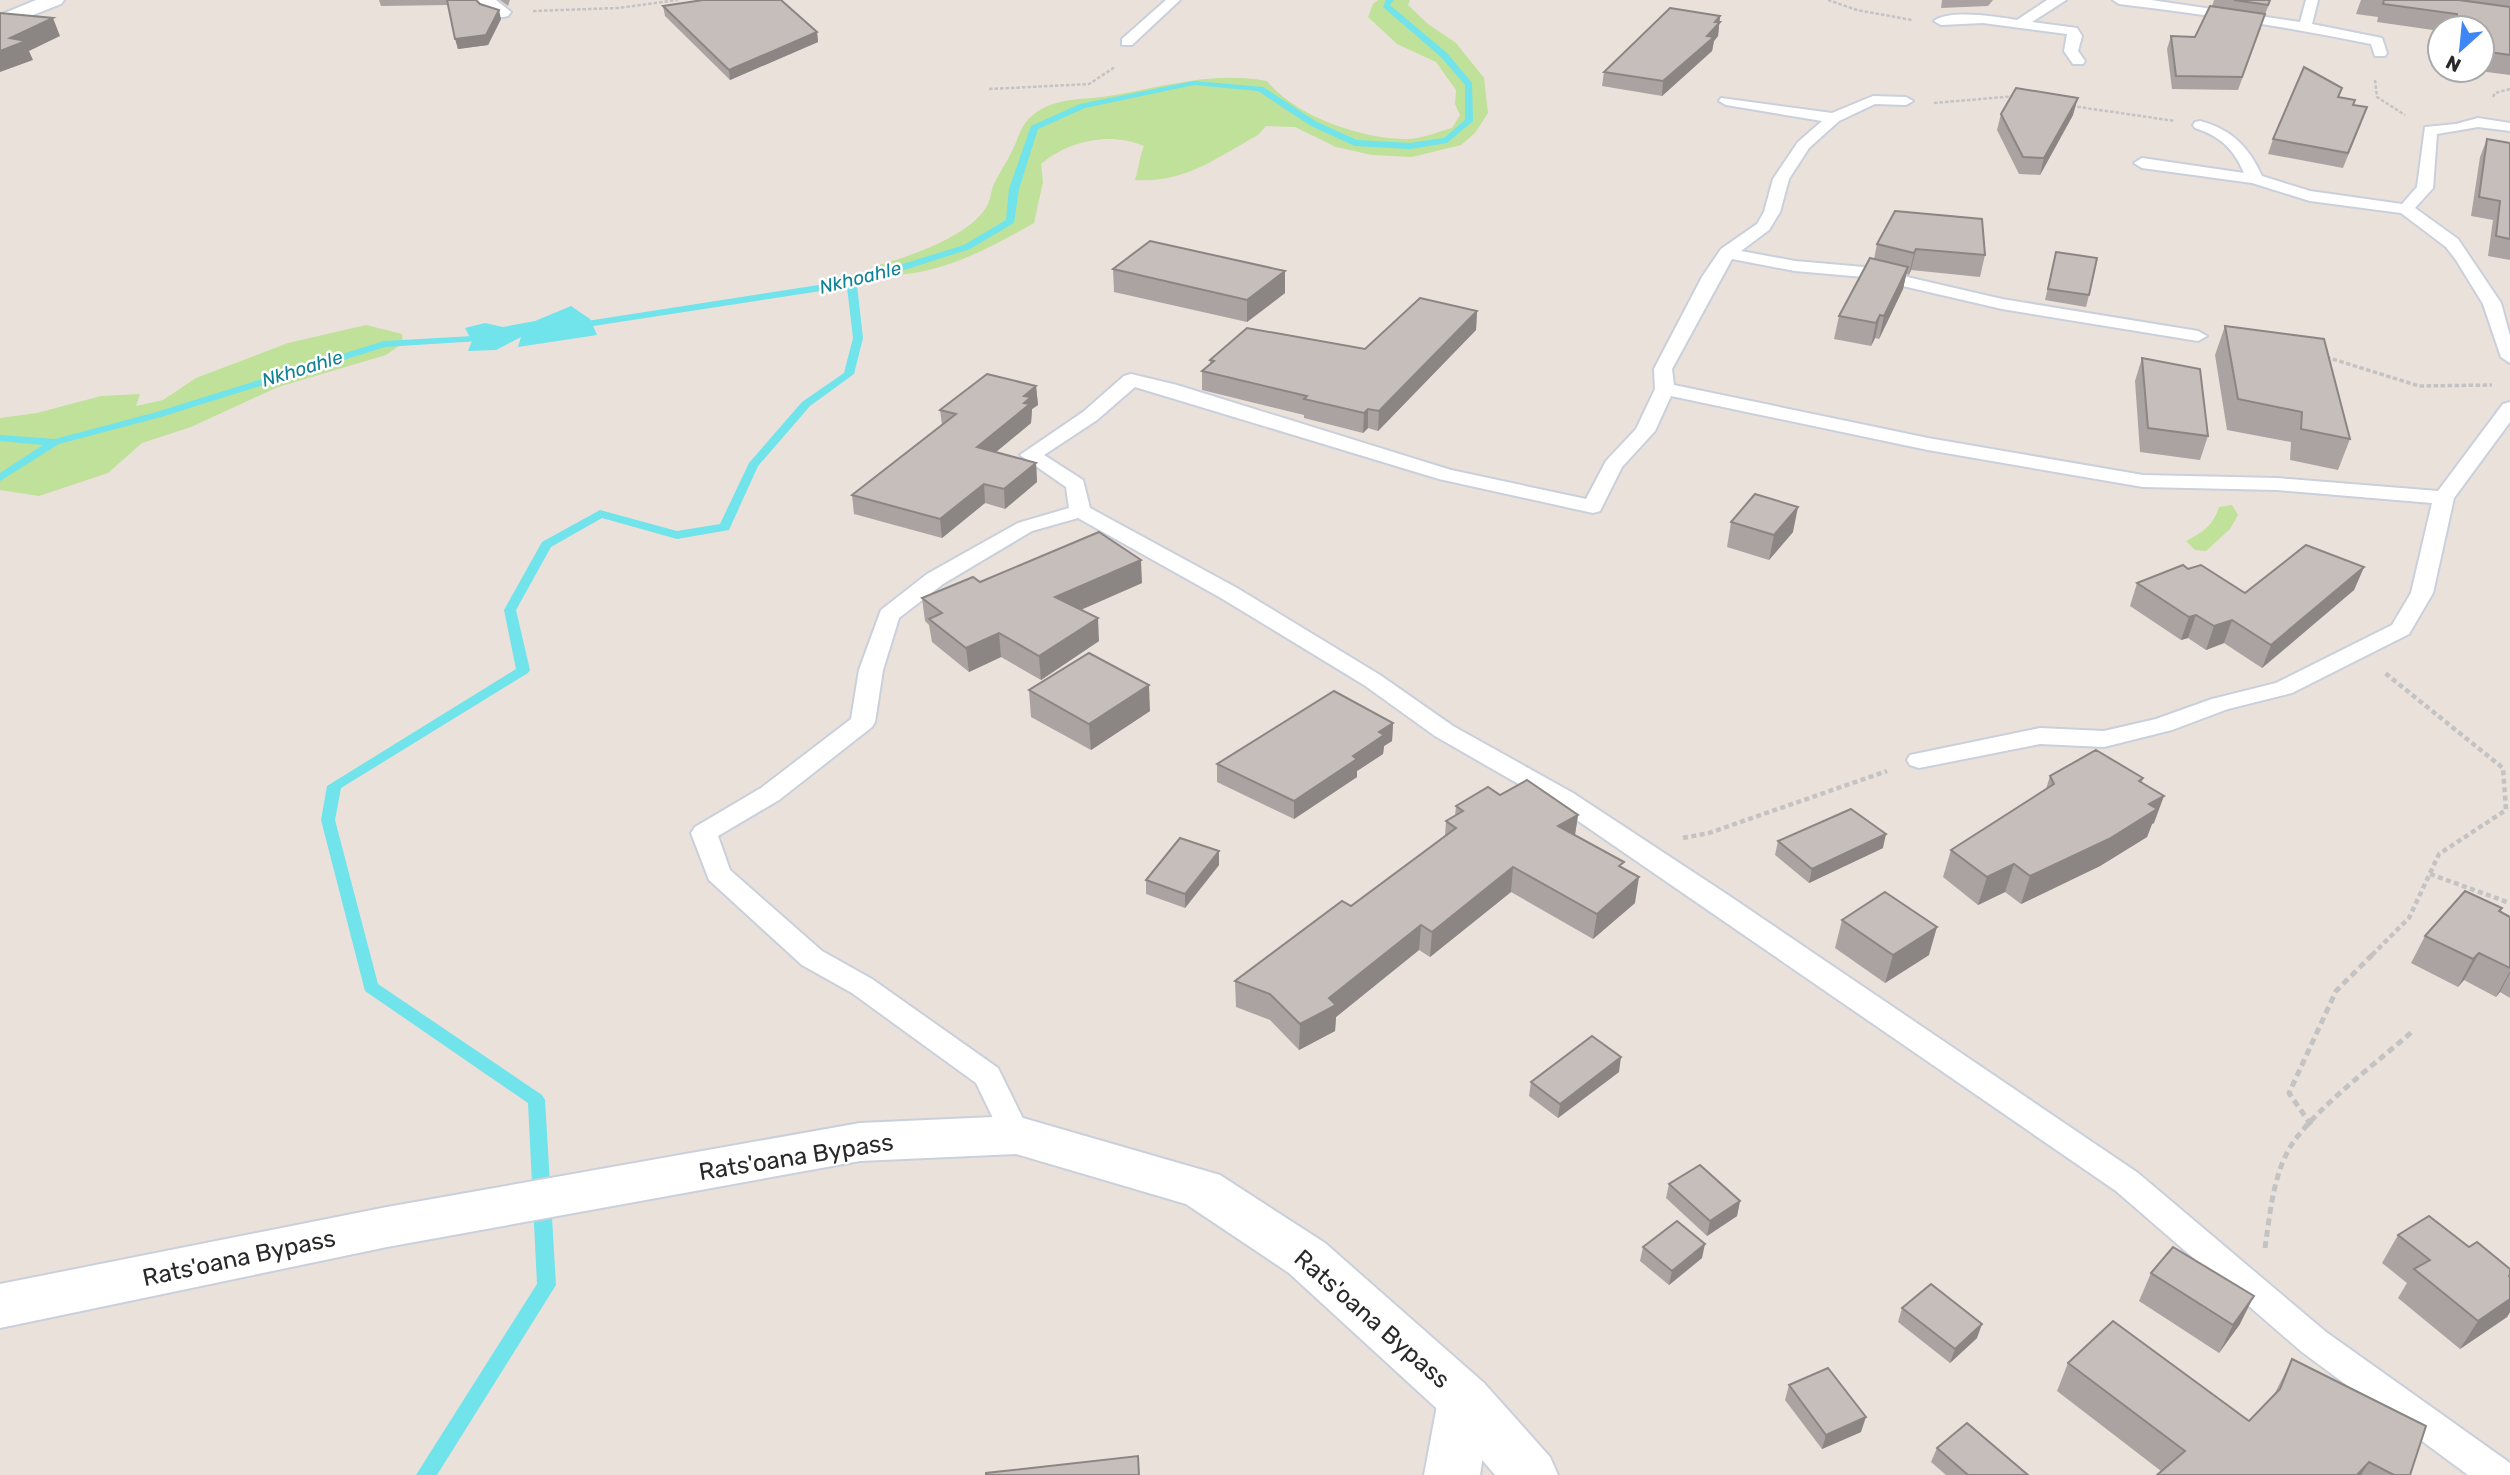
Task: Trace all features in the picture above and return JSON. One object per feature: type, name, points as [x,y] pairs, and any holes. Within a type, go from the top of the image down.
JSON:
[{"type":"street","points":[[0,22],[54,0]]},
{"type":"street","points":[[482,0],[501,12]]},
{"type":"street","name":"Rats'oana Bypass","points":[[0,1306],[387,1227],[860,1142],[1016,1135],[1202,1189],[1307,1258],[1465,1400],[1530,1475]]},
{"type":"street","points":[[1452,1475],[1465,1400]]},
{"type":"lane","points":[[1127,42],[1174,0]]},
{"type":"lane","points":[[2021,23],[2054,1],[2060,0]]},
{"type":"lane","points":[[2119,0],[2181,7],[2377,41],[2380,53]]},
{"type":"lane","points":[[2305,27],[2312,0]]},
{"type":"lane","points":[[1941,21],[1983,19],[2072,31],[2076,36],[2071,51],[2078,61]]},
{"type":"lane","points":[[1080,511],[1076,484],[1030,455],[1090,416],[1131,380],[1170,389],[1446,475],[1593,507],[1613,465],[1645,431],[1665,389],[1663,369],[1695,314],[1711,276],[1727,253],[1763,227],[1772,212],[1781,179],[1803,145],[1833,118],[1872,100],[1906,101]]},
{"type":"lane","points":[[1726,101],[1794,114],[1833,118]]},
{"type":"lane","points":[[2406,209],[2425,188],[2430,130],[2457,128],[2478,122],[2510,127]]},
{"type":"lane","points":[[2200,125],[2230,137],[2248,161],[2255,179]]},
{"type":"lane","points":[[2142,163],[2255,179],[2276,188],[2325,198],[2406,209],[2452,243],[2464,259],[2478,285],[2492,303],[2510,357]]},
{"type":"lane","points":[[1727,253],[1795,267],[1864,271],[2002,304],[2198,336]]},
{"type":"lane","points":[[1665,389],[1928,444],[2143,481],[2277,484],[2444,498]]},
{"type":"lane","points":[[1919,760],[2040,736],[2104,738],[2162,725],[2220,704],[2284,688],[2401,629],[2422,593],[2444,498],[2510,408]]},
{"type":"lane","points":[[1016,1135],[987,1076],[862,986],[812,958],[718,874],[704,833],[770,794],[863,722],[871,670],[889,615],[935,579],[1025,527],[1080,511],[1228,593],[1360,673],[1444,731],[1564,799],[2127,1182],[2314,1342],[2497,1475]]},
{"type":"path","points":[[501,12],[618,8],[678,0]]},
{"type":"path","points":[[1828,0],[1879,16],[1941,21]]},
{"type":"path","points":[[989,89],[1089,84],[1131,57],[1127,42]]},
{"type":"path","points":[[2380,53],[2373,67],[2376,97],[2430,130]]},
{"type":"path","points":[[1906,101],[1954,104],[1999,95],[2025,97]]},
{"type":"path","points":[[2062,104],[2200,125]]},
{"type":"path","points":[[2316,356],[2419,386],[2499,386]]},
{"type":"path","points":[[2311,1125],[2289,1093],[2336,991],[2409,918],[2439,854],[2506,810],[2502,768],[2418,698],[2356,652]]},
{"type":"path","points":[[1634,847],[1709,833],[1919,760]]},
{"type":"path","points":[[2430,874],[2510,903]]},
{"type":"path","points":[[2239,1278],[2267,1245],[2274,1190],[2292,1145],[2414,1030]]},
{"type":"green space","points":[[1378,0],[1410,0],[1408,5],[1428,24],[1456,43],[1484,78],[1488,113],[1475,133],[1461,145],[1412,157],[1372,155],[1336,147],[1295,127],[1266,126],[1258,135],[1200,167],[1170,177],[1135,180],[1144,146],[1118,139],[1090,141],[1063,149],[1041,164],[1043,182],[1034,223],[979,252],[939,267],[898,275],[878,274],[873,267],[937,244],[980,216],[1025,123],[1041,109],[1060,102],[1188,81],[1247,78],[1267,81],[1294,105],[1329,123],[1368,134],[1410,139],[1452,128],[1460,115],[1455,104],[1456,90],[1436,62],[1397,44],[1368,17],[1373,4]]},
{"type":"green space","points":[[366,325],[402,334],[403,343],[386,355],[278,387],[191,427],[142,443],[108,473],[39,496],[0,490],[0,418],[37,413],[101,396],[140,394],[136,406],[163,400],[196,378],[288,343]]},
{"type":"green space","points":[[2232,505],[2238,515],[2230,529],[2206,551],[2195,550],[2186,541],[2207,528],[2219,507]]},
{"type":"water","points":[[571,306],[590,319],[597,335],[518,347],[521,337],[496,350],[468,351],[472,341],[465,328],[485,323],[503,327],[535,321]]},
{"type":"building","points":[[447,0],[476,0],[499,10],[486,35],[455,39]]},
{"type":"building","points":[[703,0],[781,0],[817,32],[729,70],[663,6]]},
{"type":"building","points":[[2234,0],[2270,0],[2268,5]]},
{"type":"building","points":[[2384,0],[2459,0],[2510,7],[2510,55],[2496,53],[2496,14],[2457,14],[2383,4]]},
{"type":"building","points":[[2210,6],[2265,14],[2242,77],[2176,76],[2171,36],[2195,37]]},
{"type":"building","points":[[1670,8],[1720,16],[1715,22],[1720,22],[1707,36],[1714,37],[1663,81],[1604,72]]},
{"type":"building","points":[[0,13],[53,18],[10,38],[26,41],[0,51]]},
{"type":"building","points":[[2304,67],[2342,88],[2338,97],[2355,100],[2353,105],[2367,107],[2348,153],[2273,139]]},
{"type":"building","points":[[2016,88],[2078,98],[2044,158],[2023,157],[2001,114]]},
{"type":"building","points":[[2487,139],[2510,143],[2510,239],[2496,236],[2500,201],[2479,197]]},
{"type":"building","points":[[1895,211],[1982,219],[1985,255],[1916,249],[1914,253],[1877,244]]},
{"type":"building","points":[[1150,241],[1285,271],[1247,300],[1113,269]]},
{"type":"building","points":[[2056,252],[2097,258],[2089,295],[2048,289]]},
{"type":"building","points":[[1870,258],[1908,267],[1884,316],[1880,315],[1876,323],[1839,316]]},
{"type":"building","points":[[1420,298],[1477,311],[1379,411],[1368,409],[1364,413],[1304,399],[1307,396],[1202,371],[1214,361],[1210,360],[1247,328],[1365,349]]},
{"type":"building","points":[[2225,326],[2324,339],[2350,439],[2301,429],[2302,412],[2238,399]]},
{"type":"building","points":[[2142,358],[2200,369],[2208,436],[2148,428]]},
{"type":"building","points":[[987,374],[1036,386],[1024,396],[1031,397],[1024,403],[1030,404],[977,447],[1036,463],[1004,489],[984,484],[940,519],[852,495],[956,414],[940,410]]},
{"type":"building","points":[[1755,494],[1798,507],[1774,535],[1731,522]]},
{"type":"building","points":[[1099,532],[1141,560],[1055,597],[1098,618],[1039,656],[999,633],[966,648],[929,619],[942,613],[922,598],[973,577],[980,582]]},
{"type":"building","points":[[2306,545],[2364,567],[2271,645],[2232,620],[2214,626],[2196,615],[2189,617],[2137,583],[2183,565],[2188,569],[2201,565],[2245,593]]},
{"type":"building","points":[[1089,653],[1149,685],[1089,724],[1029,690]]},
{"type":"building","points":[[1334,691],[1393,723],[1379,732],[1384,735],[1353,756],[1357,759],[1294,801],[1217,764]]},
{"type":"building","points":[[2096,750],[2143,778],[2139,781],[2164,796],[2149,804],[2157,809],[2109,839],[2030,876],[2014,864],[1987,877],[1951,850],[2054,784],[2050,776]]},
{"type":"building","points":[[1527,780],[1578,815],[1558,826],[1624,862],[1619,866],[1639,877],[1597,914],[1513,867],[1432,932],[1421,925],[1329,998],[1336,1005],[1300,1024],[1270,994],[1235,981],[1342,901],[1351,906],[1456,828],[1446,821],[1463,811],[1456,806],[1488,787],[1500,795]]},
{"type":"building","points":[[1851,809],[1886,834],[1812,869],[1778,841]]},
{"type":"building","points":[[1180,838],[1219,851],[1185,894],[1146,880]]},
{"type":"building","points":[[2465,891],[2502,908],[2499,911],[2510,917],[2510,968],[2479,953],[2473,959],[2425,936]]},
{"type":"building","points":[[1885,892],[1937,927],[1893,955],[1842,920]]},
{"type":"building","points":[[1592,1036],[1621,1057],[1560,1104],[1531,1082]]},
{"type":"building","points":[[1700,1165],[1740,1201],[1710,1221],[1669,1184]]},
{"type":"building","points":[[2429,1216],[2469,1247],[2477,1242],[2510,1269],[2510,1299],[2478,1321],[2414,1269],[2430,1260],[2398,1235]]},
{"type":"building","points":[[1677,1221],[1705,1244],[1672,1271],[1643,1247]]},
{"type":"building","points":[[2173,1247],[2254,1296],[2233,1325],[2151,1273]]},
{"type":"building","points":[[1931,1284],[1982,1324],[1955,1349],[1902,1308]]},
{"type":"building","points":[[2113,1321],[2249,1421],[2280,1389],[2292,1359],[2426,1426],[2410,1475],[2394,1475],[2369,1462],[2357,1475],[2157,1475],[2185,1451],[2068,1363]]},
{"type":"building","points":[[1828,1368],[1866,1417],[1826,1435],[1789,1385]]},
{"type":"building","points":[[1967,1423],[2028,1475],[1968,1475],[1937,1448]]},
{"type":"building","points":[[1138,1456],[1139,1475],[986,1475],[986,1473]]},
{"type":"waterway","name":"Nkhoahle","points":[[852,283],[967,247],[1011,221],[1014,189],[1034,128],[1083,106],[1194,83],[1260,89],[1314,124],[1355,143],[1410,146],[1447,140],[1469,121],[1469,85],[1444,55],[1386,5],[1390,0]]},
{"type":"waterway","points":[[426,1475],[547,1285],[536,1100],[371,987],[328,820],[334,786],[523,670],[510,610],[546,545],[600,514],[677,535],[725,527],[753,465],[806,404],[849,374],[858,338],[852,283]]},
{"type":"waterway","name":"Nkhoahle","points":[[574,326],[852,283]]},
{"type":"waterway","name":"Nkhoahle","points":[[55,442],[157,415],[384,344],[491,338]]},
{"type":"waterway","name":"Nkhoahle","points":[[0,438],[55,442]]},
{"type":"waterway","points":[[0,478],[55,442]]}]
